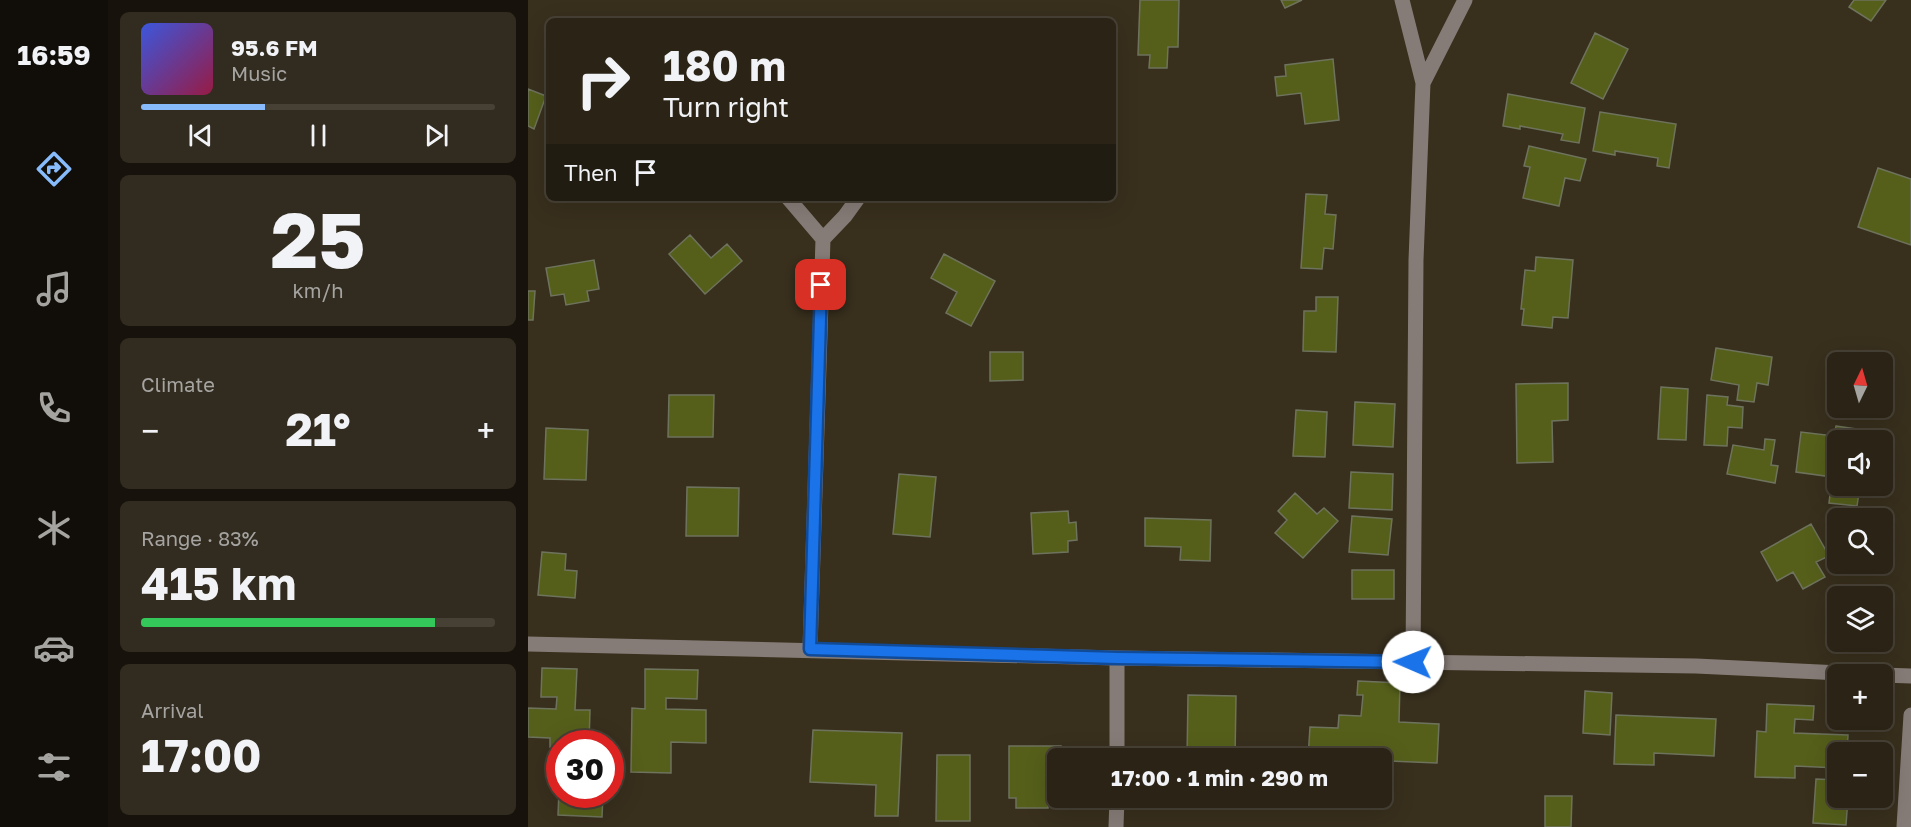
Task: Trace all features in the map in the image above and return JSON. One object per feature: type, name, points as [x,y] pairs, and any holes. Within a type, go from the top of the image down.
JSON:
[{"type":"street","points":[[1402,0],[1423,82],[1416,261],[1413,662]]},
{"type":"street","points":[[1423,82],[1465,0]]},
{"type":"street","points":[[791,201],[823,239]]},
{"type":"street","points":[[810,649],[823,239],[856,201]]},
{"type":"street","points":[[528,644],[1117,658],[1696,666],[1827,672]]},
{"type":"street","points":[[1117,658],[1117,748]]},
{"type":"street","points":[[1893,675],[1911,676]]},
{"type":"street","points":[[1904,827],[1911,715]]},
{"type":"street","points":[[1116,808],[1116,827]]},
{"type":"building","points":[[1140,0],[1179,0],[1178,47],[1168,47],[1167,68],[1149,68],[1150,55],[1138,55]]},
{"type":"building","points":[[1281,0],[1302,0],[1285,8]]},
{"type":"building","points":[[1854,0],[1886,0],[1871,21],[1849,7]]},
{"type":"building","points":[[1595,33],[1628,49],[1603,99],[1571,83]]},
{"type":"building","points":[[1333,59],[1339,120],[1305,124],[1301,93],[1277,96],[1275,77],[1286,76],[1285,65]]},
{"type":"building","points":[[528,89],[546,96],[534,129],[528,126]]},
{"type":"building","points":[[1508,94],[1585,108],[1579,143],[1561,140],[1563,134],[1520,126],[1520,129],[1503,126]]},
{"type":"building","points":[[1600,112],[1676,124],[1669,168],[1657,166],[1658,158],[1615,151],[1615,155],[1593,151]]},
{"type":"building","points":[[1529,146],[1586,159],[1580,181],[1565,178],[1559,206],[1523,198],[1530,167],[1524,166]]},
{"type":"building","points":[[1878,168],[1911,179],[1911,245],[1858,227]]},
{"type":"building","points":[[1306,194],[1327,195],[1325,214],[1336,215],[1333,249],[1324,248],[1322,269],[1301,268]]},
{"type":"building","points":[[690,235],[711,258],[727,244],[742,261],[705,294],[669,254]]},
{"type":"building","points":[[944,254],[995,281],[971,326],[946,313],[957,292],[931,278]]},
{"type":"building","points":[[1536,257],[1573,260],[1568,318],[1553,317],[1552,328],[1522,325],[1524,309],[1521,309],[1525,270],[1535,271]]},
{"type":"building","points":[[594,260],[599,289],[587,291],[589,301],[566,305],[564,294],[551,296],[546,268]]},
{"type":"building","points":[[528,291],[535,291],[533,320],[528,320]]},
{"type":"building","points":[[1316,297],[1338,297],[1336,352],[1303,351],[1304,311],[1316,311]]},
{"type":"building","points":[[1716,348],[1772,357],[1768,385],[1757,383],[1754,402],[1737,400],[1739,385],[1711,380]]},
{"type":"building","points":[[990,352],[1023,352],[1023,380],[990,381]]},
{"type":"building","points":[[1568,383],[1568,420],[1552,421],[1553,462],[1517,463],[1516,384]]},
{"type":"building","points":[[1661,387],[1688,389],[1686,440],[1658,439]]},
{"type":"building","points":[[669,395],[714,395],[713,437],[668,437]]},
{"type":"building","points":[[1707,395],[1728,397],[1727,405],[1743,407],[1742,428],[1728,427],[1727,446],[1704,445]]},
{"type":"building","points":[[1355,402],[1395,404],[1393,447],[1353,445]]},
{"type":"building","points":[[1296,410],[1327,412],[1325,457],[1293,456]]},
{"type":"building","points":[[1836,426],[1856,429],[1856,430],[1835,430]]},
{"type":"building","points":[[546,428],[588,430],[586,480],[544,479]]},
{"type":"building","points":[[1801,432],[1827,435],[1827,476],[1796,472]]},
{"type":"building","points":[[1765,439],[1775,440],[1771,465],[1778,466],[1775,483],[1727,474],[1733,445],[1764,450]]},
{"type":"building","points":[[1351,472],[1393,474],[1392,510],[1349,508]]},
{"type":"building","points":[[899,474],[936,477],[930,537],[893,534]]},
{"type":"building","points":[[687,487],[739,488],[738,536],[686,536]]},
{"type":"building","points":[[1295,493],[1317,514],[1324,508],[1338,521],[1303,558],[1275,533],[1287,520],[1278,511]]},
{"type":"building","points":[[1830,496],[1858,496],[1857,506],[1829,503]]},
{"type":"building","points":[[1068,511],[1069,523],[1076,522],[1077,540],[1068,541],[1068,552],[1033,554],[1031,513]]},
{"type":"building","points":[[1352,516],[1392,519],[1388,555],[1349,552]]},
{"type":"building","points":[[1145,518],[1211,520],[1210,561],[1180,560],[1181,547],[1145,546]]},
{"type":"building","points":[[1811,524],[1827,552],[1827,557],[1816,562],[1825,577],[1803,589],[1793,572],[1777,581],[1761,552]]},
{"type":"building","points":[[542,552],[566,554],[565,570],[577,571],[575,598],[538,595]]},
{"type":"building","points":[[1352,570],[1394,570],[1394,599],[1352,599]]},
{"type":"building","points":[[542,668],[577,669],[575,710],[590,710],[589,730],[546,730],[546,738],[528,737],[528,708],[556,709],[557,697],[541,697]]},
{"type":"building","points":[[645,669],[698,670],[697,699],[666,698],[666,709],[706,710],[706,743],[671,742],[671,773],[631,772],[632,708],[645,709]]},
{"type":"building","points":[[1358,681],[1400,683],[1399,722],[1439,724],[1437,763],[1392,761],[1392,748],[1309,748],[1310,727],[1338,728],[1339,715],[1361,716],[1363,695],[1357,695]]},
{"type":"building","points":[[1585,691],[1612,693],[1610,735],[1583,733]]},
{"type":"building","points":[[1188,695],[1236,696],[1235,748],[1187,748]]},
{"type":"building","points":[[1767,704],[1814,706],[1813,720],[1795,719],[1794,733],[1848,735],[1848,742],[1827,742],[1827,767],[1795,766],[1795,778],[1755,777],[1757,731],[1766,732]]},
{"type":"building","points":[[1616,715],[1716,719],[1714,756],[1654,753],[1654,765],[1614,764]]},
{"type":"building","points":[[813,730],[902,733],[898,816],[875,816],[876,785],[810,782]]},
{"type":"building","points":[[1009,746],[1061,746],[1061,748],[1047,748],[1047,808],[1016,808],[1016,798],[1009,798]]},
{"type":"building","points":[[937,755],[970,755],[970,821],[936,821]]},
{"type":"building","points":[[1816,779],[1827,780],[1827,808],[1847,808],[1846,825],[1813,823]]},
{"type":"building","points":[[1545,796],[1572,796],[1571,827],[1545,827]]},
{"type":"building","points":[[558,808],[602,808],[602,817],[558,815]]},
{"type":"route","points":[[821,285],[810,649],[1117,658],[1413,662]]}]
